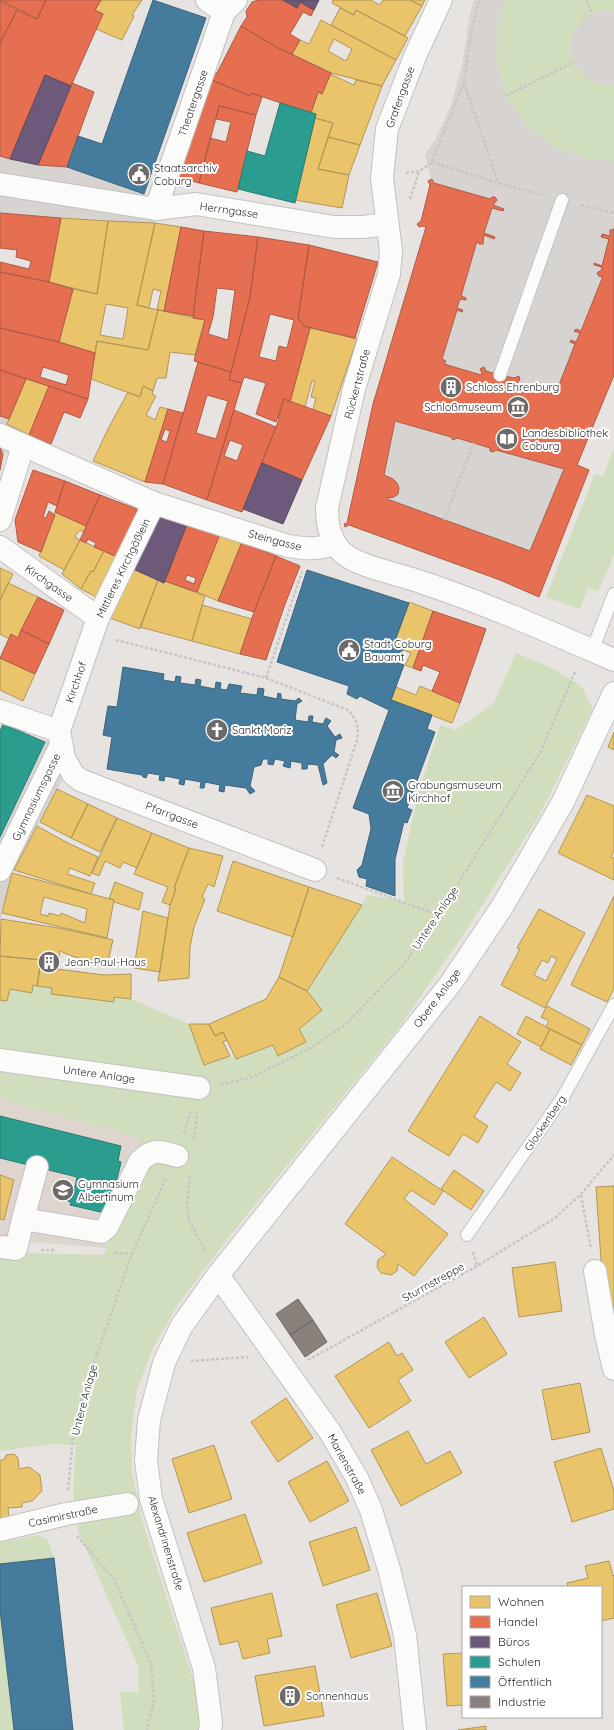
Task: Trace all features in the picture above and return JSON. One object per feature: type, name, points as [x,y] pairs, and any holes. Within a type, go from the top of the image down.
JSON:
[{"type":"street","points":[[207,0],[230,6]]},
{"type":"street","name":"Grafengasse","points":[[387,224],[382,178],[387,129],[416,54],[441,0]]},
{"type":"street","name":"Theatergasse","points":[[156,209],[230,6]]},
{"type":"street","name":"Herrngasse","points":[[0,184],[156,209],[196,204],[334,226],[363,227],[387,224]]},
{"type":"street","name":"Rückertstraße","points":[[334,544],[327,522],[327,508],[354,389],[389,274],[391,251],[387,224]]},
{"type":"street","name":"Steingasse","points":[[0,435],[154,503],[288,546],[318,549],[334,544]]},
{"type":"street","points":[[0,520],[23,446]]},
{"type":"street","name":"Mittleres Kirchgäßlein","points":[[96,626],[154,503]]},
{"type":"street","points":[[334,544],[342,553],[352,560],[420,581],[512,615],[614,660]]},
{"type":"street","name":"Kirchgasse","points":[[0,547],[96,626]]},
{"type":"street","name":"Kirchhof","points":[[60,738],[96,626]]},
{"type":"street","name":"Obere Anlage","points":[[218,1275],[451,982],[502,907],[563,802],[614,693]]},
{"type":"street","points":[[0,712],[60,738]]},
{"type":"street","name":"Gymnasiumsgasse","points":[[0,870],[60,738]]},
{"type":"street","name":"Pfarrgasse","points":[[60,738],[69,766],[73,774],[80,780],[315,870]]},
{"type":"street","name":"Untere Anlage","points":[[0,1060],[199,1088]]},
{"type":"street","points":[[23,1219],[101,1232],[107,1227],[140,1161],[148,1154],[159,1150],[183,1164]]},
{"type":"street","points":[[0,1248],[16,1249],[37,1167]]},
{"type":"street","points":[[595,1271],[606,1335],[614,1369]]},
{"type":"street","name":"Alexandrinenstraße","points":[[210,1730],[211,1723],[204,1668],[151,1498],[146,1460],[149,1420],[164,1363],[182,1327],[218,1275]]},
{"type":"street","name":"Marienstraße","points":[[218,1275],[280,1364],[330,1432],[357,1478],[371,1510],[389,1569],[405,1635],[415,1730]]},
{"type":"street","name":"Casimirstraße","points":[[0,1530],[66,1514],[127,1504]]},
{"type":"lane","points":[[500,375],[562,200]]},
{"type":"lane","points":[[592,650],[614,594]]},
{"type":"lane","name":"Glockenberg","points":[[467,1235],[563,1097],[614,1005]]},
{"type":"path","points":[[420,171],[432,162],[464,82],[470,38],[479,0]]},
{"type":"path","points":[[586,0],[592,14]]},
{"type":"path","points":[[506,96],[574,62]]},
{"type":"path","points":[[432,162],[498,183],[464,82]]},
{"type":"path","points":[[444,520],[474,443]]},
{"type":"path","points":[[266,678],[310,549]]},
{"type":"path","points":[[138,646],[266,678],[348,710],[356,718],[358,728],[357,740],[335,804],[315,870],[438,915]]},
{"type":"path","name":"Untere Anlage","points":[[66,1514],[74,1428],[85,1388],[132,1254],[183,1164],[199,1088],[213,1087],[252,1077],[311,1048],[346,1024],[404,964],[438,915],[540,753],[578,667]]},
{"type":"path","points":[[194,1141],[199,1088]]},
{"type":"path","points":[[595,1271],[581,1194],[614,1155]]},
{"type":"path","points":[[183,1164],[189,1221],[218,1275]]},
{"type":"path","name":"Sturmstreppe","points":[[280,1364],[477,1266],[555,1218],[581,1194]]},
{"type":"path","points":[[164,1363],[280,1364]]},
{"type":"path","points":[[66,1514],[76,1535],[114,1579],[151,1664],[154,1700],[147,1730]]},
{"type":"shaded area","points":[[474,0],[507,0],[497,26],[496,62],[506,96],[526,125],[554,147],[588,159],[614,161],[614,229],[610,230],[610,236],[602,234],[601,237],[609,239],[602,266],[594,263],[594,265],[602,267],[601,271],[597,274],[600,277],[603,276],[581,331],[575,330],[580,333],[576,342],[571,340],[570,342],[575,344],[557,390],[552,391],[552,394],[516,384],[520,380],[518,376],[514,378],[500,375],[486,371],[484,367],[480,369],[482,373],[481,375],[444,364],[446,361],[442,359],[457,310],[462,312],[463,310],[457,308],[460,299],[466,300],[466,298],[461,296],[477,241],[481,245],[484,241],[484,235],[494,239],[495,237],[484,233],[496,198],[493,197],[490,199],[434,183],[434,180],[431,179],[425,154],[435,140],[450,108],[463,61],[469,19]]},
{"type":"shaded area","points":[[606,10],[614,11],[614,84],[610,85],[596,83],[583,75],[574,62],[571,48],[573,35],[581,22],[592,14]]},
{"type":"shaded area","points":[[0,156],[38,165],[67,167],[144,194],[156,209],[155,223],[0,213]]},
{"type":"shaded area","points":[[0,416],[9,419],[7,424],[29,435],[23,446],[3,455],[0,447]]},
{"type":"shaded area","points":[[395,421],[451,437],[453,440],[457,438],[490,448],[490,451],[493,452],[496,450],[564,469],[530,551],[387,499],[398,494],[399,488],[393,479],[384,475]]},
{"type":"shaded area","points":[[59,731],[69,767],[12,873],[0,923],[0,837],[45,742]]},
{"type":"shaded area","name":"Gymnasium Albertinum","points":[[0,1099],[143,1139],[106,1248],[0,1240]]},
{"type":"green space","points":[[507,0],[614,0],[614,161],[588,159],[554,147],[526,125],[506,96],[496,62],[497,26]]},
{"type":"green space","points":[[614,448],[614,555],[598,592],[588,588],[580,609],[546,597],[595,474],[603,476]]},
{"type":"green space","points":[[516,653],[556,670],[582,687],[593,709],[539,816],[467,929],[400,1026],[229,1237],[178,1304],[153,1348],[137,1390],[131,1434],[132,1472],[143,1524],[195,1685],[200,1719],[198,1730],[124,1730],[120,1692],[139,1692],[138,1666],[78,1531],[73,1491],[76,1445],[52,1444],[0,1451],[0,1252],[104,1255],[142,1139],[0,1099],[0,1000],[7,1001],[10,989],[32,993],[33,985],[52,988],[51,994],[113,1002],[114,997],[131,999],[189,1024],[205,1065],[230,1056],[236,1059],[273,1045],[278,1056],[299,1029],[322,1010],[307,991],[367,895],[404,901],[403,862],[418,795],[440,725],[456,730],[494,703]]},
{"type":"green space","points":[[38,1535],[48,1540],[54,1558],[0,1564],[0,1542]]},
{"type":"green space","points":[[0,1610],[14,1730],[0,1730]]},
{"type":"building: Wohnen","points":[[101,0],[142,0],[132,15],[134,16],[122,40],[96,29],[103,14],[95,10]]},
{"type":"building: Wohnen","points":[[333,0],[371,0],[380,5],[383,0],[410,0],[422,6],[405,36],[356,10],[354,15],[332,3]]},
{"type":"building: Wohnen","points":[[410,0],[425,0],[422,6]]},
{"type":"building: Wohnen","points":[[340,8],[354,15],[356,10],[408,38],[396,60],[331,25]]},
{"type":"building: Wohnen","points":[[321,20],[396,60],[382,86],[331,73],[292,54],[300,40],[309,44]],"holes":[[[334,39],[352,49],[346,61],[328,51]]]},
{"type":"building: Wohnen","points":[[330,74],[354,85],[356,80],[382,86],[360,145],[328,137],[333,123],[315,118],[316,114],[311,113],[318,92],[322,94]]},
{"type":"building: Wohnen","points":[[315,118],[333,123],[318,169],[349,175],[342,208],[295,200]]},
{"type":"building: Wohnen","points":[[328,137],[360,145],[349,175],[318,169]]},
{"type":"building: Wohnen","points":[[61,218],[108,221],[97,294],[49,282]]},
{"type":"building: Wohnen","points":[[108,221],[155,223],[137,305],[158,310],[148,350],[97,341],[95,353],[59,342],[73,289],[97,294]],"holes":[[[106,304],[128,308],[123,339],[100,335]]]},
{"type":"building: Wohnen","points":[[155,223],[181,227],[164,311],[157,309],[161,291],[153,289],[149,308],[137,305]]},
{"type":"building: Wohnen","points":[[158,310],[205,320],[195,355],[170,352],[166,378],[157,378],[153,391],[143,386],[140,397],[91,379],[97,341],[148,350]]},
{"type":"building: Wohnen","points":[[310,328],[357,339],[331,416],[313,410],[316,398],[311,397],[315,381],[312,381],[305,407],[290,402]]},
{"type":"building: Wohnen","points":[[26,379],[49,386],[29,435],[7,424]]},
{"type":"building: Wohnen","points":[[143,386],[153,391],[152,394],[156,396],[146,415],[155,420],[160,407],[168,409],[145,482],[93,461],[128,392],[140,397]]},
{"type":"building: Wohnen","points":[[55,512],[86,526],[84,532],[80,530],[75,537],[80,540],[64,570],[39,556]]},
{"type":"building: Wohnen","points":[[220,533],[242,542],[218,601],[197,592]]},
{"type":"building: Wohnen","points":[[80,540],[104,551],[93,572],[91,571],[81,589],[62,574]]},
{"type":"building: Wohnen","points":[[104,551],[122,559],[102,600],[81,589],[91,571],[93,572]]},
{"type":"building: Wohnen","points":[[129,567],[158,580],[140,629],[110,618]]},
{"type":"building: Wohnen","points":[[0,568],[13,574],[0,600]]},
{"type":"building: Wohnen","points":[[158,580],[164,583],[165,581],[205,596],[192,641],[140,627]]},
{"type":"building: Wohnen","points":[[8,583],[38,597],[18,638],[11,634],[9,639],[0,634],[0,600]]},
{"type":"building: Wohnen","points":[[409,602],[433,611],[413,668],[405,665],[411,653],[393,646]]},
{"type":"building: Wohnen","points":[[202,605],[252,619],[240,654],[192,641]]},
{"type":"building: Wohnen","points":[[0,658],[35,674],[23,701],[0,690]]},
{"type":"building: Wohnen","points":[[420,686],[460,703],[452,723],[391,700],[396,687],[416,695]]},
{"type":"building: Wohnen","points":[[614,732],[614,750],[608,747]]},
{"type":"building: Wohnen","points":[[57,789],[88,804],[71,838],[40,822]]},
{"type":"building: Wohnen","points":[[587,795],[614,806],[614,851],[611,857],[614,858],[614,880],[558,853]]},
{"type":"building: Wohnen","points":[[88,804],[117,818],[100,852],[71,838]]},
{"type":"building: Wohnen","points":[[117,818],[152,833],[137,868],[123,862],[120,868],[105,861],[99,876],[92,873]]},
{"type":"building: Wohnen","points":[[37,826],[98,857],[90,876],[70,868],[67,874],[95,883],[91,894],[14,870]]},
{"type":"building: Wohnen","points":[[152,833],[189,848],[174,888],[176,888],[170,905],[162,902],[168,887],[134,874]]},
{"type":"building: Wohnen","points":[[189,848],[223,856],[214,887],[208,884],[202,897],[205,899],[194,927],[190,947],[189,978],[158,981],[170,905],[176,888],[174,888]]},
{"type":"building: Wohnen","points":[[233,861],[309,887],[293,937],[217,911]]},
{"type":"building: Wohnen","points":[[12,873],[114,900],[107,938],[2,913]],"holes":[[[44,897],[87,909],[85,923],[61,913],[60,916],[49,913],[48,916],[40,914]]]},
{"type":"building: Wohnen","points":[[115,882],[143,893],[139,910],[109,899]]},
{"type":"building: Wohnen","points":[[309,887],[362,905],[307,991],[279,977]]},
{"type":"building: Wohnen","points":[[614,896],[614,989],[607,1002],[571,985]]},
{"type":"building: Wohnen","points":[[539,909],[585,933],[545,1008],[501,985],[520,949],[517,948]],"holes":[[[551,956],[557,959],[546,981],[534,975],[542,960],[548,963]]]},
{"type":"building: Wohnen","points":[[143,911],[168,918],[160,972],[134,968]]},
{"type":"building: Wohnen","name":"Jean-Paul-Haus","points":[[1,919],[59,928],[113,940],[107,965],[71,956],[60,951],[57,969],[104,975],[131,974],[131,999],[114,997],[114,1002],[51,994],[52,988],[37,986],[41,960],[0,956]]},
{"type":"building: Wohnen","points":[[0,956],[41,960],[37,986],[33,985],[32,993],[10,989],[7,1001],[0,1000]]},
{"type":"building: Wohnen","points":[[279,977],[307,991],[322,1010],[299,1029],[306,1042],[278,1056],[273,1045],[236,1059],[223,1032],[215,1036],[209,1024],[266,999]]},
{"type":"building: Wohnen","points":[[547,1006],[590,1029],[582,1045],[546,1027],[549,1021],[541,1017]]},
{"type":"building: Wohnen","points":[[480,1016],[521,1042],[507,1064],[521,1073],[510,1091],[496,1082],[474,1117],[488,1126],[478,1143],[463,1134],[449,1156],[408,1131]]},
{"type":"building: Wohnen","points":[[526,1016],[550,1029],[541,1047],[517,1034]]},
{"type":"building: Wohnen","points":[[189,1024],[209,1024],[215,1036],[223,1032],[227,1040],[223,1042],[230,1056],[204,1065]]},
{"type":"building: Wohnen","points":[[550,1029],[582,1045],[571,1065],[540,1049]]},
{"type":"building: Wohnen","points":[[392,1157],[443,1191],[434,1205],[411,1190],[404,1199],[448,1234],[414,1276],[398,1264],[397,1271],[391,1275],[381,1273],[377,1267],[378,1260],[386,1254],[345,1224]]},
{"type":"building: Wohnen","points":[[454,1170],[484,1191],[471,1210],[441,1189]]},
{"type":"building: Wohnen","points":[[0,1175],[14,1180],[4,1220],[0,1219]]},
{"type":"building: Wohnen","points":[[614,1186],[614,1338],[602,1274],[596,1187]]},
{"type":"building: Wohnen","points":[[555,1262],[562,1311],[519,1317],[512,1268]]},
{"type":"building: Wohnen","points":[[484,1317],[507,1354],[469,1378],[445,1342]]},
{"type":"building: Wohnen","points":[[389,1342],[397,1356],[402,1353],[413,1370],[398,1380],[411,1401],[369,1428],[335,1376]]},
{"type":"building: Wohnen","points":[[580,1383],[590,1432],[552,1440],[542,1390]]},
{"type":"building: Wohnen","points":[[286,1398],[313,1438],[278,1462],[251,1422]]},
{"type":"building: Wohnen","points":[[408,1431],[426,1464],[450,1451],[462,1473],[401,1506],[371,1450]]},
{"type":"building: Wohnen","points":[[214,1445],[232,1499],[189,1513],[172,1459]]},
{"type":"building: Wohnen","points":[[601,1448],[614,1491],[614,1509],[572,1522],[554,1462]]},
{"type":"building: Wohnen","points":[[14,1454],[18,1458],[19,1469],[29,1467],[40,1475],[42,1491],[32,1501],[22,1503],[22,1507],[8,1508],[9,1519],[0,1520],[0,1460],[4,1460],[6,1455]]},
{"type":"building: Wohnen","points":[[327,1461],[349,1501],[310,1522],[288,1482]]},
{"type":"building: Wohnen","points":[[245,1514],[262,1563],[204,1582],[187,1533]]},
{"type":"building: Wohnen","points":[[356,1527],[370,1570],[323,1586],[309,1542]]},
{"type":"building: Wohnen","points":[[609,1561],[613,1576],[614,1575],[614,1618],[602,1621],[602,1586],[568,1586],[567,1583],[588,1578],[585,1566]]},
{"type":"building: Wohnen","points":[[272,1593],[282,1636],[267,1639],[270,1653],[243,1659],[238,1641],[220,1645],[211,1608]]},
{"type":"building: Wohnen","points":[[377,1593],[392,1646],[351,1658],[336,1605]]},
{"type":"building: Wohnen","points":[[462,1653],[462,1705],[447,1706],[443,1654]]},
{"type":"building: Wohnen","name":"Sonnenhaus","points":[[315,1666],[324,1716],[264,1726],[255,1676]]},
{"type":"building: Wohnen","points":[[486,1726],[486,1730],[458,1730]]},
{"type":"building: Handel","points":[[0,0],[46,0],[37,19]]},
{"type":"building: Handel","points":[[46,0],[101,0],[95,10],[103,14],[71,86],[45,75],[10,159],[0,156],[0,43],[17,10],[37,19]]},
{"type":"building: Handel","points":[[258,0],[283,0],[297,8],[300,2],[314,10],[311,16],[303,12],[290,34],[300,40],[292,54],[278,48],[241,26],[247,17],[246,11],[252,2]]},
{"type":"building: Handel","points":[[0,1],[17,10],[0,43]]},
{"type":"building: Handel","points":[[241,26],[278,48],[331,73],[322,94],[318,92],[311,113],[251,93],[250,96],[209,79],[214,71],[217,73]]},
{"type":"building: Handel","points":[[209,79],[250,96],[251,93],[262,97],[256,115],[219,106],[199,183],[172,175]]},
{"type":"building: Handel","points":[[72,83],[94,92],[67,167],[38,165]]},
{"type":"building: Handel","points":[[219,106],[256,115],[237,192],[199,183],[210,138],[226,142],[231,122],[216,119]]},
{"type":"building: Handel","name":"Schloss Ehrenburg","points":[[432,179],[434,183],[490,199],[495,197],[497,200],[493,205],[504,209],[503,211],[492,208],[484,233],[495,237],[494,239],[484,235],[483,244],[479,244],[477,241],[461,296],[466,298],[466,300],[460,299],[457,308],[463,310],[462,312],[457,310],[442,359],[446,361],[444,364],[481,375],[482,373],[480,369],[484,367],[486,371],[500,375],[514,378],[519,376],[520,380],[516,384],[552,394],[552,391],[557,390],[575,344],[570,342],[571,340],[576,342],[580,333],[574,331],[576,329],[581,331],[603,276],[600,277],[597,274],[601,271],[602,267],[594,265],[594,263],[602,266],[609,239],[601,237],[602,234],[610,236],[610,230],[614,229],[614,375],[577,465],[589,470],[539,597],[500,580],[349,525],[345,527],[344,524],[347,523],[373,404],[426,227],[419,227],[417,224],[421,221],[430,185],[428,181]],"holes":[[[395,421],[451,437],[453,440],[457,438],[490,448],[490,451],[493,452],[496,450],[564,469],[530,551],[387,499],[398,494],[399,488],[393,479],[384,475]]]},
{"type":"building: Handel","points":[[0,213],[61,218],[49,282],[0,272],[0,262],[29,269],[31,261],[16,257],[17,250],[0,248]]},
{"type":"building: Handel","points":[[181,227],[204,231],[193,316],[164,311]]},
{"type":"building: Handel","points":[[204,231],[258,237],[250,297],[231,372],[194,361],[205,320],[193,318]],"holes":[[[217,288],[235,290],[228,340],[208,334],[213,317]]]},
{"type":"building: Handel","points":[[258,237],[309,245],[298,318],[304,326],[310,328],[290,402],[284,399],[276,422],[256,414],[266,383],[244,377],[242,383],[229,380],[250,297]],"holes":[[[270,314],[294,320],[287,348],[279,346],[276,361],[259,357]]]},
{"type":"building: Handel","points":[[309,245],[378,262],[355,338],[304,326],[298,318]]},
{"type":"building: Handel","points":[[0,272],[49,282],[73,289],[59,342],[0,328]]},
{"type":"building: Handel","points":[[0,328],[59,342],[95,353],[88,399],[0,370]],"holes":[[[43,367],[69,375],[66,385],[40,377]]]},
{"type":"building: Handel","points":[[198,362],[231,372],[229,380],[242,383],[207,500],[163,484]],"holes":[[[207,395],[228,401],[216,439],[196,433]]]},
{"type":"building: Handel","points":[[0,370],[26,379],[9,419],[0,416]]},
{"type":"building: Handel","points":[[49,386],[88,399],[80,418],[64,412],[51,444],[29,435]]},
{"type":"building: Handel","points":[[284,399],[331,416],[302,480],[262,463],[279,419],[278,418]]},
{"type":"building: Handel","points":[[168,409],[183,413],[163,484],[145,482]],"holes":[[[165,429],[170,431],[167,442],[161,440]]]},
{"type":"building: Handel","points":[[234,410],[276,427],[242,512],[207,500]],"holes":[[[230,440],[243,445],[237,461],[224,456]]]},
{"type":"building: Handel","points":[[0,447],[3,455],[0,470]]},
{"type":"building: Handel","points":[[33,470],[65,481],[57,506],[48,502],[43,517],[46,518],[49,511],[55,515],[41,552],[18,542],[15,520]]},
{"type":"building: Handel","points":[[65,481],[100,495],[86,526],[55,512]]},
{"type":"building: Handel","points":[[100,495],[137,509],[122,559],[94,547],[96,543],[88,539],[86,543],[80,540]]},
{"type":"building: Handel","points":[[187,524],[220,534],[197,592],[165,581]],"holes":[[[187,575],[196,578],[194,584],[185,580]]]},
{"type":"building: Handel","points":[[242,542],[276,556],[254,612],[218,601]]},
{"type":"building: Handel","points":[[276,556],[300,566],[266,660],[240,654],[254,612]]},
{"type":"building: Handel","points":[[38,597],[64,610],[49,644],[21,630]]},
{"type":"building: Handel","points":[[433,611],[486,629],[460,703],[432,691],[440,672],[423,665],[421,671],[413,668]]},
{"type":"building: Handel","points":[[21,630],[49,644],[35,674],[0,658],[11,634],[18,638]]},
{"type":"building: Büros","points":[[283,0],[319,0],[314,10],[300,2],[297,8]]},
{"type":"building: Büros","points":[[45,75],[71,86],[38,165],[10,159]]},
{"type":"building: Büros","points":[[262,463],[302,480],[283,524],[243,509]]},
{"type":"building: Büros","points":[[156,513],[187,524],[164,583],[131,568]]},
{"type":"building: Schulen","points":[[280,103],[316,114],[295,203],[238,189],[247,151],[265,156]]},
{"type":"building: Schulen","points":[[3,724],[45,742],[0,837],[0,731]]},
{"type":"building: Schulen","points":[[0,1116],[121,1146],[118,1161],[121,1162],[109,1214],[70,1205],[71,1202],[62,1199],[65,1185],[75,1187],[77,1177],[0,1158]]},
{"type":"building: Öffentlich","points":[[153,0],[206,18],[144,194],[67,167],[78,136],[102,144]]},
{"type":"building: Öffentlich","points":[[307,570],[409,603],[393,646],[403,650],[398,663],[404,665],[391,700],[432,715],[427,729],[435,732],[407,808],[412,810],[407,823],[404,822],[395,859],[395,896],[366,886],[367,879],[359,877],[357,870],[362,865],[371,829],[369,814],[353,808],[389,710],[360,696],[357,699],[347,694],[349,686],[277,662]]},
{"type":"building: Öffentlich","name":"Sankt Moriz","points":[[123,667],[164,674],[163,680],[175,682],[176,676],[181,677],[180,683],[195,685],[196,679],[201,680],[200,686],[215,689],[216,682],[221,683],[220,689],[227,690],[229,684],[242,686],[240,693],[257,695],[258,688],[264,689],[263,696],[277,699],[278,693],[281,694],[281,699],[295,701],[299,698],[302,701],[297,704],[295,720],[308,722],[309,716],[313,716],[312,722],[323,724],[326,718],[331,721],[327,726],[335,737],[340,734],[342,738],[336,740],[334,752],[339,755],[336,758],[332,755],[323,764],[327,783],[323,785],[318,765],[308,764],[307,769],[302,769],[302,763],[291,761],[290,768],[283,766],[285,761],[275,759],[273,765],[268,764],[268,759],[263,759],[261,765],[254,767],[250,786],[255,791],[250,794],[246,788],[225,785],[224,792],[219,791],[220,785],[205,782],[204,788],[200,788],[201,782],[185,779],[184,785],[179,784],[180,779],[165,776],[164,781],[159,780],[160,775],[148,773],[146,778],[142,775],[107,769],[112,737],[103,735],[108,706],[117,707]]},
{"type":"building: Öffentlich","points":[[54,1558],[73,1730],[14,1730],[0,1610],[0,1564]]},
{"type":"building: Industrie","points":[[298,1299],[313,1320],[290,1335],[276,1314]]},
{"type":"building: Industrie","points":[[313,1320],[327,1342],[305,1357],[290,1335]]},
{"type":"place","name":"Staatsarchiv Coburg","points":[[139,174]]},
{"type":"place","name":"Schloss Ehrenburg","points":[[451,387]]},
{"type":"place","name":"Schloßmuseum","points":[[518,407]]},
{"type":"place","name":"Landesbibliothek Coburg","points":[[507,439]]},
{"type":"place","name":"Stadt Coburg Bauamt","points":[[349,650]]},
{"type":"place","name":"Sankt Moriz","points":[[217,730]]},
{"type":"place","name":"Grabungsmuseum Kirchhof","points":[[393,791]]},
{"type":"place","name":"Jean-Paul-Haus","points":[[49,962]]},
{"type":"place","name":"Gymnasium Albertinum","points":[[63,1190]]},
{"type":"place","name":"Sonnenhaus","points":[[290,1696]]}]
